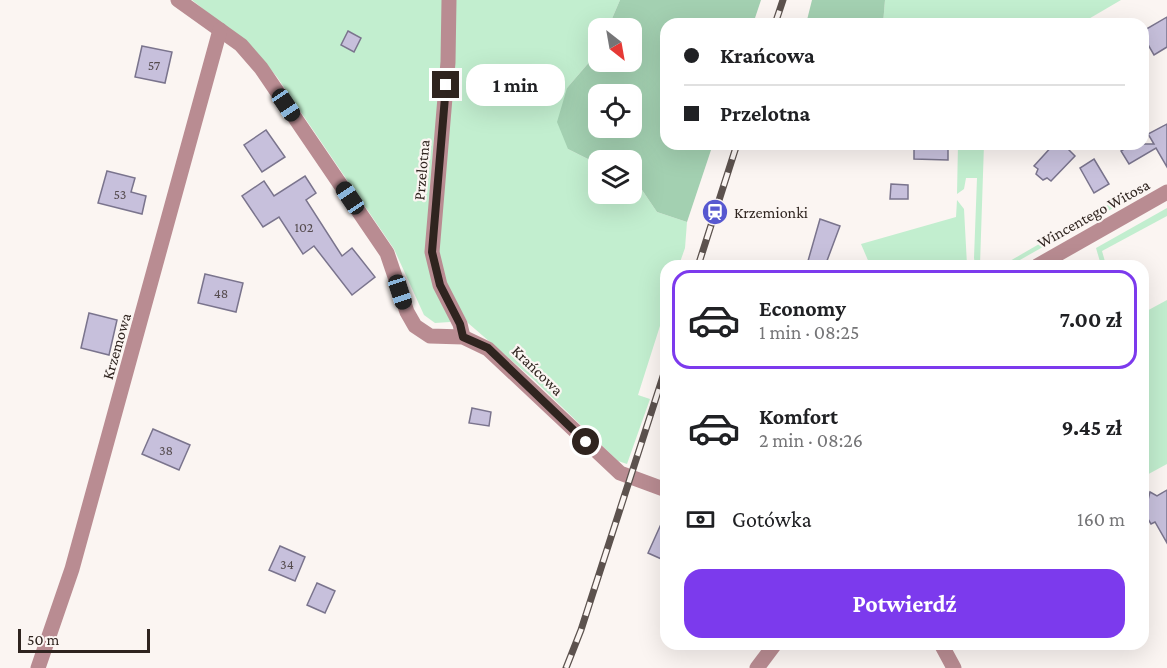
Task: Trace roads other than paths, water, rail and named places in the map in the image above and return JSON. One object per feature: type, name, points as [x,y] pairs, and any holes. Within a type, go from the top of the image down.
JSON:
[{"type":"street","name":"Krańcowa","points":[[178,0],[241,45],[261,68],[387,253],[407,312],[415,326],[430,336],[463,337],[488,348],[620,473],[660,488]]},
{"type":"street","name":"Przelotna","points":[[449,0],[448,62],[432,252],[440,285],[460,324],[463,337]]},
{"type":"street","name":"Krzemowa","points":[[38,668],[72,569],[220,30]]},
{"type":"street","name":"Wincentego Witosa","points":[[1048,260],[1167,192]]},
{"type":"street","points":[[757,668],[770,650]]},
{"type":"street","points":[[944,650],[954,668]]},
{"type":"railway","points":[[777,18],[783,0]]},
{"type":"railway","points":[[700,260],[735,150]]},
{"type":"railway","points":[[566,668],[581,630],[660,386]]},
{"type":"place","name":"Krzemionki","points":[[715,212]]}]
